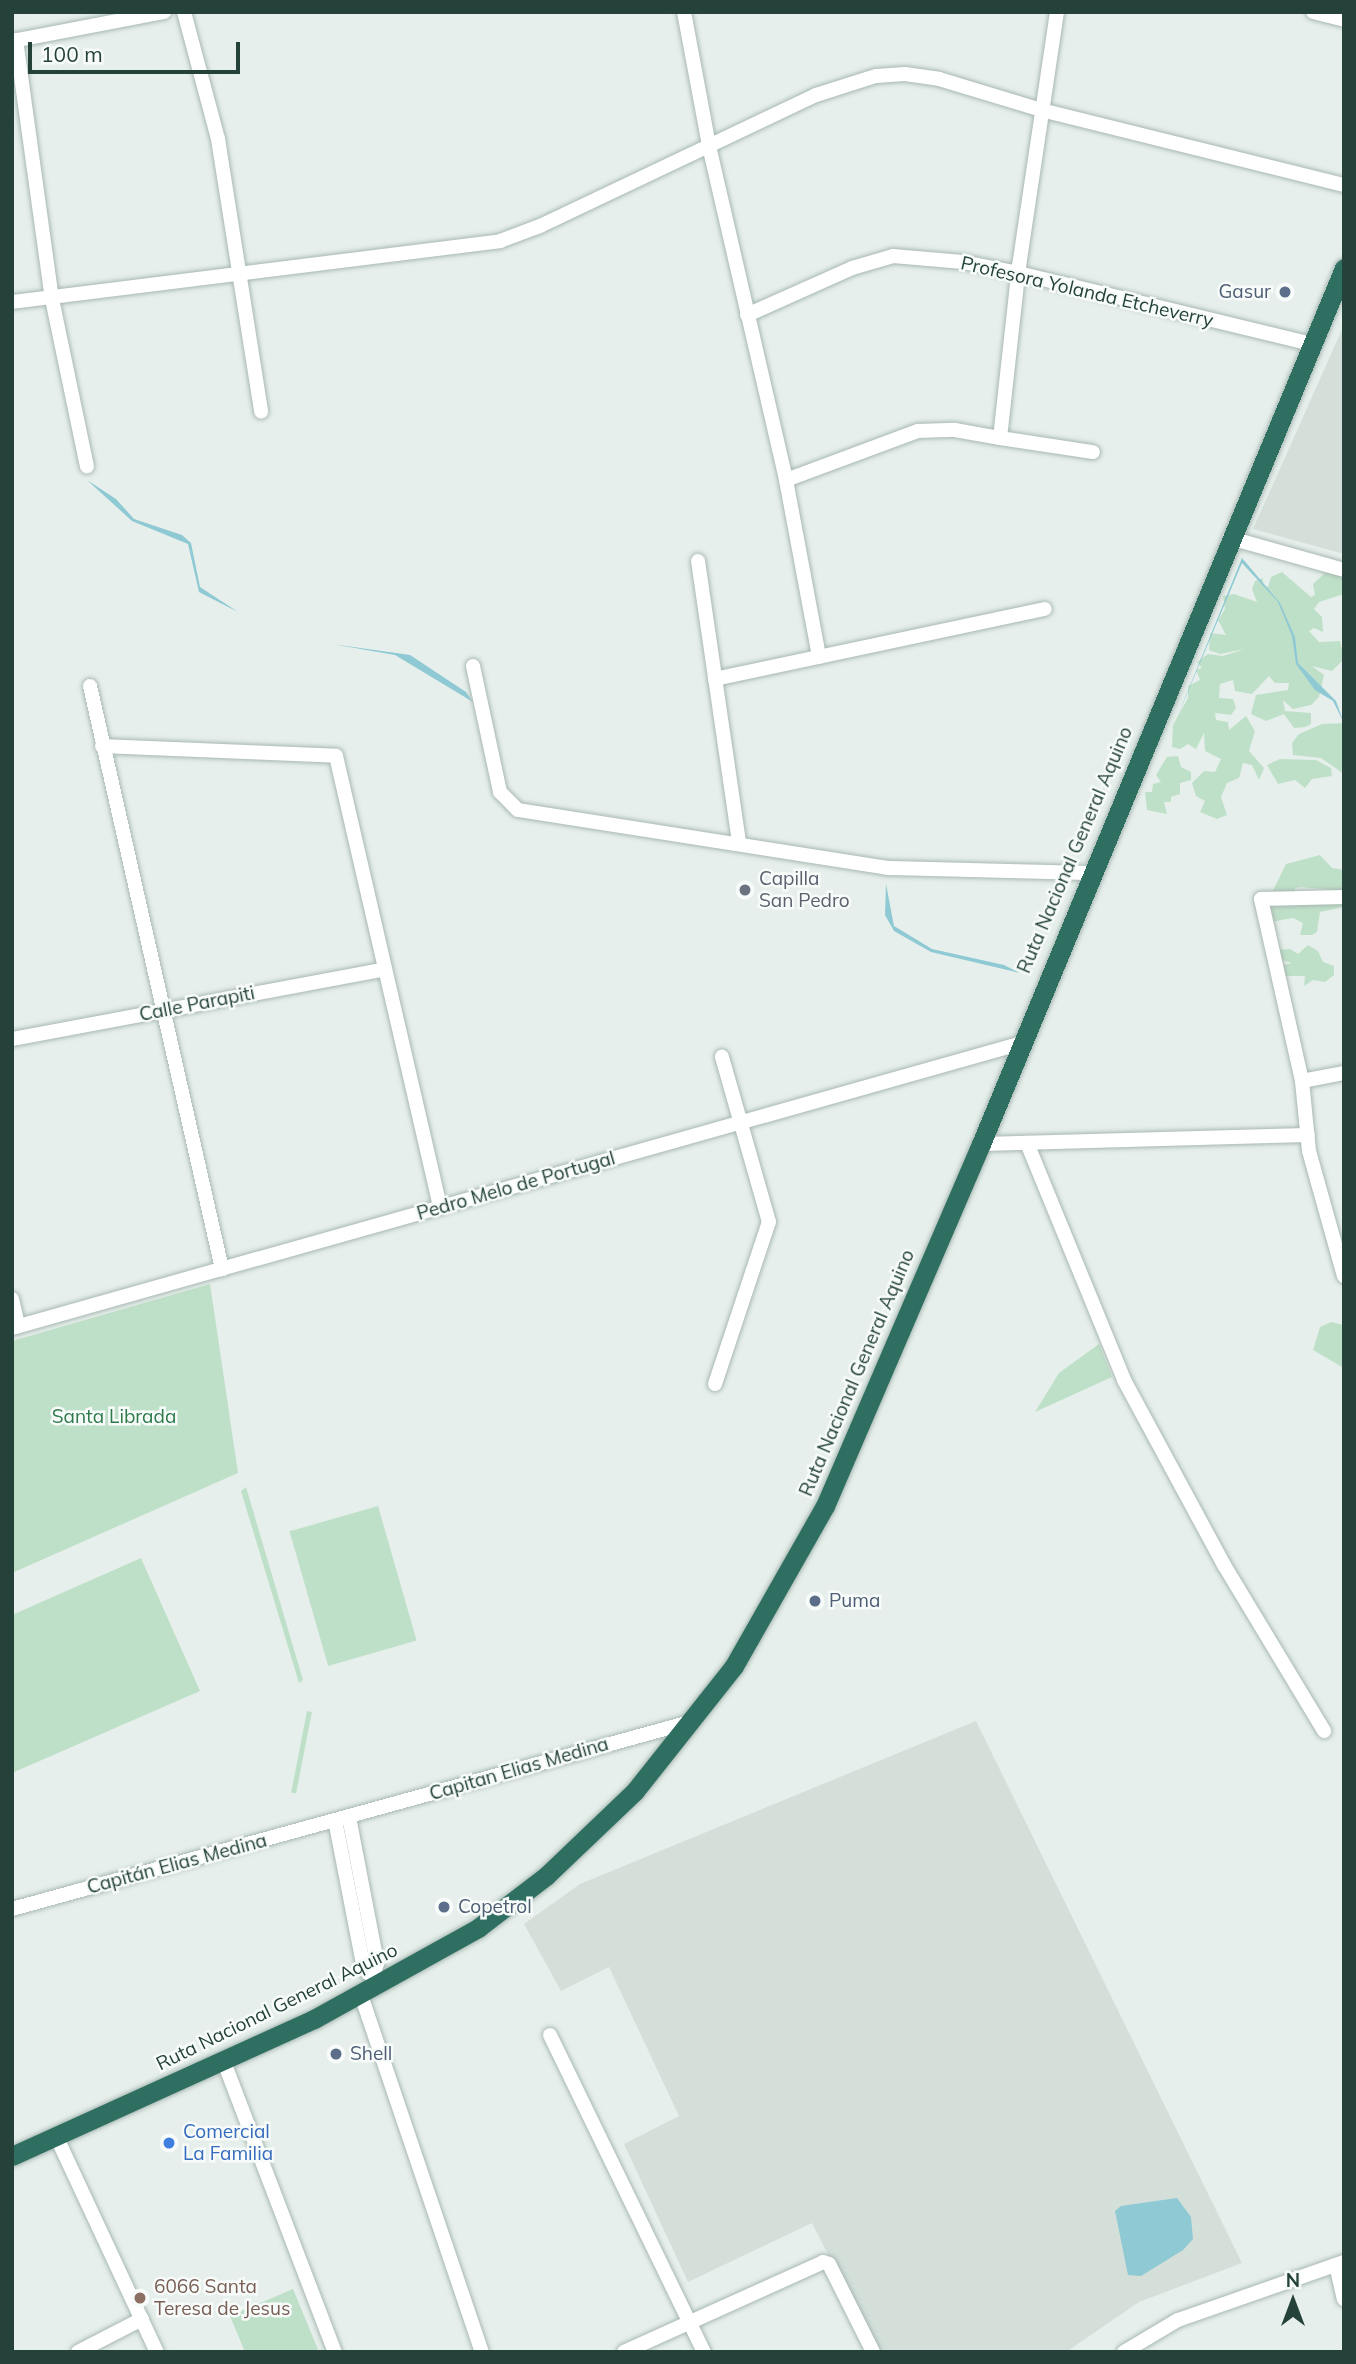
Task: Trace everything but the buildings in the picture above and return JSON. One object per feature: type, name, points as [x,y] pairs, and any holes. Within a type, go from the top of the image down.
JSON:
[{"type":"highway","name":"Ruta Nacional General Aquino","points":[[12,2156],[224,2062],[478,1927],[546,1876],[635,1791],[695,1720],[778,1596],[825,1506],[981,1144],[1019,1044],[1344,268]]},
{"type":"street","points":[[87,466],[52,299],[14,40],[141,14],[164,12]]},
{"type":"street","points":[[184,12],[218,139],[261,412]]},
{"type":"street","points":[[684,12],[709,146],[786,481],[818,657]]},
{"type":"street","points":[[1000,438],[1018,273],[1045,111],[1057,12]]},
{"type":"street","points":[[1313,12],[1344,20]]},
{"type":"street","points":[[12,302],[52,299],[238,273],[458,249],[500,241],[540,226],[816,95],[876,76],[905,74],[939,79],[1045,111],[1344,186]]},
{"type":"street","name":"Profesora Yolanda Etcheverry","points":[[747,315],[852,268],[893,256],[963,262],[1018,273],[1311,344]]},
{"type":"street","points":[[786,481],[918,431],[955,430],[1093,452]]},
{"type":"street","points":[[1230,538],[1344,570]]},
{"type":"street","points":[[698,561],[739,842]]},
{"type":"street","points":[[715,679],[1045,609]]},
{"type":"street","points":[[472,666],[500,792],[518,810],[739,842],[888,868],[1091,873]]},
{"type":"street","points":[[90,686],[222,1269]]},
{"type":"street","points":[[102,746],[335,756],[382,970],[440,1207]]},
{"type":"street","points":[[1344,897],[1261,899],[1302,1081],[1308,1135],[1344,1276]]},
{"type":"street","name":"Calle Parapiti","points":[[12,1039],[382,970]]},
{"type":"street","name":"Pedro Melo de Portugal","points":[[15,1327],[1019,1044]]},
{"type":"street","points":[[715,1384],[769,1222],[722,1057]]},
{"type":"street","points":[[1302,1081],[1344,1073]]},
{"type":"street","points":[[981,1144],[1308,1135]]},
{"type":"street","points":[[1027,1143],[1124,1380],[1224,1566],[1324,1731]]},
{"type":"street","points":[[12,1299],[15,1327]]},
{"type":"street","name":"Capitan Elias Medina","points":[[342,1818],[695,1720]]},
{"type":"street","points":[[342,1818],[364,1969],[372,1981],[482,2352]]},
{"type":"street","name":"Capitán Elias Medina","points":[[12,1909],[342,1818]]},
{"type":"street","points":[[550,2035],[705,2352]]},
{"type":"street","points":[[224,2062],[335,2352]]},
{"type":"street","points":[[57,2138],[157,2352]]},
{"type":"street","points":[[624,2352],[692,2325],[826,2262],[873,2352]]},
{"type":"street","points":[[1124,2352],[1178,2320],[1340,2264],[1344,2299]]},
{"type":"street","points":[[78,2352],[142,2319]]},
{"type":"shaded area","points":[[1344,325],[1344,554],[1253,529]]},
{"type":"shaded area","points":[[976,1721],[1242,2263],[1139,2302],[1066,2352],[878,2352],[812,2223],[688,2282],[624,2144],[679,2116],[609,1967],[561,1991],[524,1924],[580,1884]]},
{"type":"green space","points":[[1282,572],[1311,597],[1315,595],[1313,584],[1325,573],[1344,573],[1344,594],[1319,602],[1314,609],[1322,617],[1323,632],[1314,628],[1309,631],[1319,642],[1340,641],[1344,659],[1332,671],[1312,666],[1324,675],[1319,697],[1311,705],[1293,709],[1283,700],[1285,711],[1311,713],[1311,724],[1305,727],[1294,728],[1284,714],[1266,721],[1251,714],[1256,695],[1288,690],[1289,683],[1275,683],[1269,676],[1252,694],[1235,691],[1233,680],[1220,684],[1219,698],[1233,699],[1236,708],[1231,715],[1215,713],[1216,720],[1228,722],[1229,730],[1246,716],[1255,731],[1249,751],[1264,768],[1259,780],[1252,765],[1243,763],[1239,778],[1227,783],[1221,797],[1227,815],[1217,819],[1200,812],[1205,801],[1196,796],[1192,783],[1204,771],[1215,772],[1221,759],[1205,751],[1204,733],[1196,749],[1188,744],[1180,749],[1172,747],[1173,725],[1188,698],[1188,686],[1200,680],[1196,670],[1202,668],[1197,662],[1208,654],[1223,656],[1245,649],[1220,654],[1209,650],[1210,633],[1226,635],[1218,620],[1225,609],[1223,596],[1234,594],[1257,602],[1252,589],[1255,581],[1263,578],[1263,585],[1268,587],[1271,577]]},
{"type":"green space","points":[[1344,723],[1344,774],[1321,758],[1293,755],[1292,743],[1299,734],[1322,724]]},
{"type":"green space","points":[[1178,756],[1181,767],[1191,772],[1191,780],[1180,783],[1180,794],[1171,797],[1171,802],[1164,802],[1167,814],[1147,810],[1145,792],[1152,792],[1153,784],[1161,782],[1156,775],[1167,757]]},
{"type":"green space","points":[[1280,759],[1316,760],[1331,768],[1332,776],[1312,779],[1305,788],[1295,780],[1278,784],[1267,765]]},
{"type":"green space","points":[[1320,855],[1332,868],[1344,870],[1344,891],[1301,887],[1295,888],[1295,894],[1343,902],[1343,907],[1320,912],[1317,932],[1312,935],[1300,935],[1303,923],[1293,918],[1271,922],[1264,909],[1286,864]]},
{"type":"green space","points":[[1308,945],[1318,951],[1323,962],[1334,966],[1334,975],[1325,982],[1313,980],[1304,986],[1305,976],[1284,976],[1283,965],[1292,963],[1278,959],[1277,950],[1290,949],[1298,954]]},
{"type":"green space","name":"Santa Librada","points":[[210,1284],[238,1473],[12,1573],[12,1341]]},
{"type":"green space","points":[[1331,1322],[1344,1325],[1344,1368],[1313,1350],[1320,1327]]},
{"type":"green space","points":[[1099,1344],[1112,1377],[1035,1412],[1059,1373]]},
{"type":"green space","points":[[246,1487],[303,1680],[299,1683],[241,1491]]},
{"type":"green space","points":[[378,1506],[417,1641],[328,1666],[290,1531]]},
{"type":"green space","points":[[141,1558],[200,1691],[12,1773],[12,1615]]},
{"type":"green space","points":[[307,1711],[312,1712],[296,1793],[291,1792]]},
{"type":"green space","points":[[293,2289],[319,2352],[245,2352],[230,2316]]},
{"type":"water","points":[[87,480],[116,499],[134,519],[182,535],[191,543],[200,587],[238,612],[199,592],[188,544],[132,521]]},
{"type":"water","points":[[1242,558],[1280,603],[1295,637],[1298,663],[1336,701],[1344,723],[1333,701],[1315,690],[1296,664],[1292,636],[1278,602],[1242,563],[1174,725]]},
{"type":"water","points":[[332,644],[410,655],[466,692],[473,702],[395,655]]},
{"type":"water","points":[[886,884],[894,926],[932,949],[1004,965],[1020,973],[931,952],[894,931],[885,915]]},
{"type":"water","points":[[1177,2198],[1191,2217],[1193,2239],[1183,2250],[1141,2276],[1128,2275],[1115,2211],[1121,2206]]},
{"type":"place","name":"Gasur","points":[[1285,292]]},
{"type":"place","name":"Capilla San Pedro","points":[[745,890]]},
{"type":"place","name":"Puma","points":[[815,1601]]},
{"type":"place","name":"Copetrol","points":[[444,1907]]},
{"type":"place","name":"Shell","points":[[336,2054]]},
{"type":"place","name":"Comercial La Familia","points":[[169,2143]]},
{"type":"place","name":"6066 Santa Teresa de Jesus","points":[[140,2298]]}]
